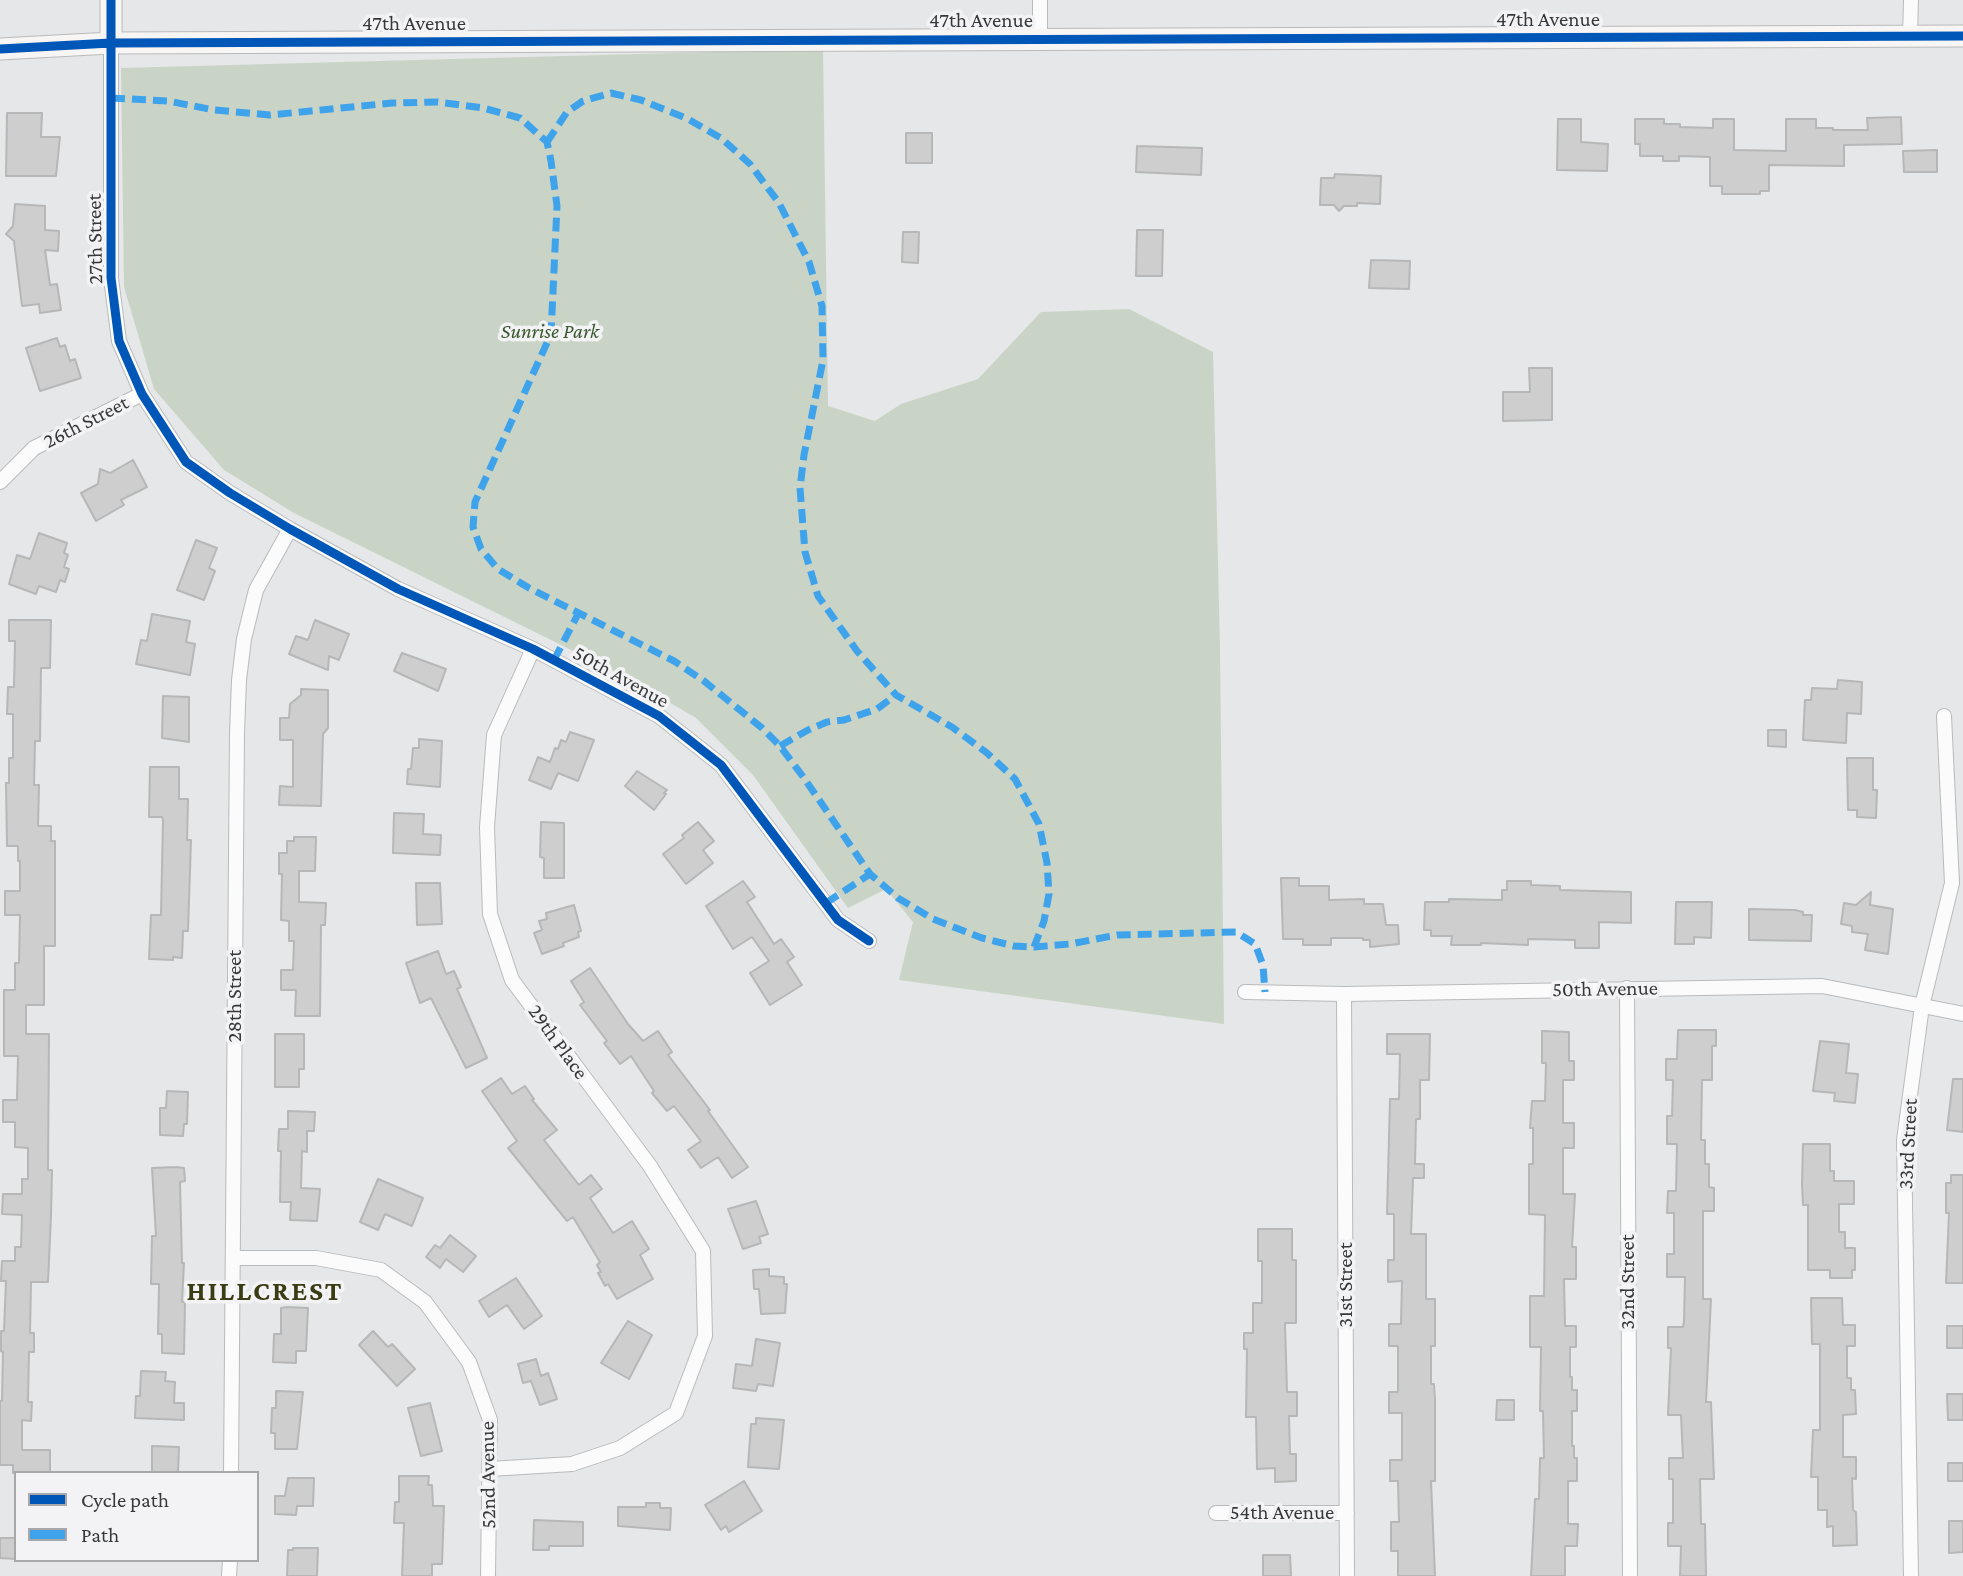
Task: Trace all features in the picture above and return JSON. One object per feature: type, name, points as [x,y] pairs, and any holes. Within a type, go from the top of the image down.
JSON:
[{"type":"street","name":"27th Street","points":[[111,0],[111,278],[119,341],[142,394],[186,462],[230,493],[290,529]]},
{"type":"street","points":[[1040,0],[1040,38]]},
{"type":"street","points":[[1910,37],[1911,0]]},
{"type":"street","name":"47th Avenue","points":[[0,49],[111,43],[1963,36]]},
{"type":"street","name":"26th Street","points":[[0,482],[34,448],[142,394]]},
{"type":"street","name":"50th Avenue","points":[[290,529],[398,589],[533,649],[659,716],[722,765],[838,920],[869,941]]},
{"type":"street","name":"28th Street","points":[[230,1471],[239,680],[244,639],[256,590],[290,529]]},
{"type":"street","name":"29th Place","points":[[490,1469],[572,1464],[620,1448],[676,1413],[705,1336],[703,1251],[650,1166],[512,980],[490,914],[486,827],[494,734],[533,649]]},
{"type":"street","name":"33rd Street","points":[[1911,1576],[1904,1140],[1922,1006],[1952,883],[1944,716]]},
{"type":"street","name":"50th Avenue","points":[[1245,992],[1344,994],[1822,986],[1963,1014]]},
{"type":"street","name":"32nd Street","points":[[1627,988],[1630,1576]]},
{"type":"street","name":"31st Street","points":[[1344,994],[1347,1576]]},
{"type":"street","name":"52nd Avenue","points":[[233,1258],[316,1258],[382,1270],[425,1302],[468,1362],[490,1420],[488,1576]]},
{"type":"street","name":"54th Avenue","points":[[1216,1513],[1347,1513]]},
{"type":"green space","name":"Sunrise Park","points":[[823,49],[828,406],[875,421],[901,404],[978,379],[1041,312],[1129,309],[1213,352],[1220,649],[1224,1024],[899,980],[913,922],[886,889],[848,908],[753,775],[696,718],[626,677],[294,513],[224,470],[154,389],[124,287],[121,68]]},
{"type":"building","points":[[7,113],[42,113],[41,137],[60,137],[56,176],[6,176]]},
{"type":"building","points":[[1901,117],[1902,144],[1844,145],[1844,166],[1769,165],[1769,191],[1760,191],[1760,194],[1722,194],[1722,186],[1710,186],[1710,157],[1679,156],[1679,161],[1663,161],[1663,156],[1640,156],[1640,144],[1635,144],[1635,119],[1664,119],[1664,124],[1680,124],[1680,127],[1713,128],[1713,119],[1734,119],[1734,150],[1786,151],[1786,119],[1816,119],[1816,128],[1868,130],[1867,118]]},
{"type":"building","points":[[1558,119],[1581,119],[1581,142],[1608,144],[1607,171],[1557,170]]},
{"type":"building","points":[[906,133],[932,133],[932,163],[906,163]]},
{"type":"building","points":[[1137,146],[1202,148],[1201,175],[1136,172]]},
{"type":"building","points":[[1937,150],[1937,172],[1904,172],[1903,151]]},
{"type":"building","points":[[1335,174],[1381,176],[1380,204],[1357,203],[1357,206],[1344,206],[1339,211],[1334,205],[1320,205],[1321,178],[1334,178]]},
{"type":"building","points":[[15,204],[45,206],[45,230],[59,231],[58,251],[45,250],[50,285],[57,284],[61,310],[40,313],[39,304],[22,306],[14,241],[6,234],[13,226]]},
{"type":"building","points":[[1137,230],[1163,230],[1162,276],[1136,276]]},
{"type":"building","points":[[903,232],[919,232],[918,263],[902,262]]},
{"type":"building","points":[[1371,260],[1410,261],[1409,289],[1369,288]]},
{"type":"building","points":[[57,338],[60,347],[65,345],[70,361],[75,359],[81,378],[40,391],[26,348]]},
{"type":"building","points":[[1529,368],[1552,368],[1552,420],[1503,421],[1503,392],[1530,392]]},
{"type":"building","points":[[133,460],[147,487],[121,500],[124,505],[96,521],[81,493],[98,484],[100,469],[110,473]]},
{"type":"building","points":[[39,533],[67,543],[64,553],[68,555],[64,567],[69,569],[65,582],[60,580],[56,592],[39,586],[36,594],[9,584],[17,555],[30,559]]},
{"type":"building","points":[[196,540],[217,548],[209,568],[215,571],[204,600],[177,590]]},
{"type":"building","points":[[152,614],[190,621],[186,642],[195,644],[190,675],[136,664],[141,640],[147,641]]},
{"type":"building","points":[[9,620],[51,620],[50,668],[41,668],[40,741],[35,741],[34,785],[39,785],[38,826],[51,826],[51,841],[55,841],[55,946],[44,946],[44,1005],[26,1005],[26,1034],[49,1034],[48,1170],[52,1170],[51,1215],[48,1282],[31,1282],[30,1333],[34,1333],[34,1352],[29,1352],[28,1402],[32,1402],[31,1421],[22,1420],[22,1450],[50,1450],[50,1471],[14,1473],[13,1465],[0,1465],[3,1352],[1,1331],[4,1331],[6,1281],[1,1281],[2,1261],[15,1261],[15,1247],[21,1247],[22,1215],[2,1214],[3,1194],[22,1194],[22,1179],[28,1179],[28,1148],[15,1147],[15,1122],[3,1122],[3,1100],[17,1100],[18,1056],[4,1056],[4,990],[15,990],[15,963],[19,963],[20,915],[5,915],[5,891],[20,891],[18,846],[7,846],[6,783],[9,783],[9,758],[13,758],[13,714],[7,714],[8,687],[14,687],[15,641],[9,641]]},
{"type":"building","points":[[315,620],[349,634],[339,660],[329,656],[328,670],[289,654],[296,636],[308,640]]},
{"type":"building","points":[[402,653],[446,669],[438,691],[394,671]]},
{"type":"building","points":[[1838,680],[1862,682],[1861,714],[1847,713],[1846,743],[1803,740],[1805,700],[1811,700],[1812,688],[1837,689]]},
{"type":"building","points":[[301,689],[328,690],[328,728],[323,734],[321,806],[279,805],[280,786],[293,787],[293,740],[280,740],[280,718],[289,718],[290,704],[301,695]]},
{"type":"building","points":[[163,696],[189,697],[189,742],[162,738]]},
{"type":"building","points":[[1768,730],[1786,730],[1786,747],[1768,746]]},
{"type":"building","points":[[570,732],[594,740],[578,781],[558,773],[551,789],[529,780],[538,757],[550,762],[555,748],[558,749],[561,740],[566,742]]},
{"type":"building","points":[[419,739],[442,741],[440,787],[407,784],[413,748],[419,748]]},
{"type":"building","points":[[1847,758],[1873,758],[1873,790],[1877,790],[1876,818],[1857,817],[1857,810],[1848,810]]},
{"type":"building","points":[[150,767],[179,767],[179,799],[188,799],[187,840],[191,840],[188,931],[183,931],[182,958],[173,957],[173,960],[149,959],[151,915],[161,915],[163,820],[162,817],[149,817]]},
{"type":"building","points":[[637,771],[667,790],[654,810],[625,786]]},
{"type":"building","points":[[394,813],[424,814],[423,834],[441,835],[440,855],[393,853]]},
{"type":"building","points":[[541,822],[564,823],[564,878],[544,878],[544,858],[540,857]]},
{"type":"building","points":[[698,822],[714,841],[703,850],[713,863],[686,884],[663,854],[684,838],[682,835]]},
{"type":"building","points":[[294,837],[316,837],[315,871],[299,871],[299,902],[326,903],[325,925],[321,925],[320,1016],[295,1016],[296,990],[281,990],[281,970],[293,970],[294,941],[289,941],[289,921],[281,920],[282,874],[279,874],[279,853],[287,853],[287,841],[294,841]]},
{"type":"building","points":[[1281,878],[1299,878],[1299,886],[1329,886],[1329,900],[1364,899],[1364,904],[1383,904],[1386,925],[1398,925],[1399,944],[1370,947],[1370,940],[1363,938],[1331,938],[1331,945],[1303,945],[1303,939],[1283,939]]},
{"type":"building","points":[[743,881],[755,897],[747,902],[774,944],[781,939],[794,957],[787,962],[802,985],[770,1005],[750,973],[769,961],[752,937],[733,949],[706,906]]},
{"type":"building","points":[[1507,881],[1531,881],[1531,885],[1560,886],[1560,890],[1631,892],[1631,923],[1599,922],[1599,948],[1575,948],[1575,940],[1528,939],[1528,945],[1451,945],[1452,936],[1431,936],[1431,930],[1424,930],[1425,902],[1449,902],[1449,899],[1502,900],[1502,890],[1507,890]]},
{"type":"building","points":[[416,883],[440,883],[442,924],[417,925]]},
{"type":"building","points":[[1871,892],[1870,905],[1893,909],[1888,954],[1865,950],[1868,934],[1852,932],[1852,926],[1841,924],[1844,903],[1856,905]]},
{"type":"building","points":[[1676,902],[1712,902],[1711,938],[1694,937],[1694,944],[1675,944]]},
{"type":"building","points":[[574,905],[581,931],[578,932],[579,937],[542,954],[534,933],[542,930],[539,921],[547,919],[546,913]]},
{"type":"building","points":[[1749,909],[1795,910],[1803,912],[1803,915],[1812,915],[1811,941],[1749,940]]},
{"type":"building","points":[[438,951],[446,974],[454,971],[461,987],[457,989],[487,1058],[466,1068],[431,998],[420,1003],[406,963]]},
{"type":"building","points":[[590,968],[628,1024],[643,1041],[658,1031],[672,1052],[668,1055],[710,1110],[708,1111],[748,1167],[732,1178],[718,1157],[701,1168],[688,1150],[701,1141],[674,1106],[667,1111],[652,1093],[654,1091],[631,1056],[620,1064],[604,1043],[607,1041],[580,1005],[584,1002],[571,981]]},
{"type":"building","points":[[1678,1030],[1716,1030],[1716,1046],[1712,1046],[1712,1080],[1702,1080],[1701,1140],[1705,1140],[1709,1187],[1714,1188],[1714,1211],[1703,1211],[1703,1299],[1711,1299],[1706,1402],[1711,1402],[1714,1479],[1700,1479],[1701,1524],[1705,1524],[1706,1576],[1680,1576],[1681,1546],[1668,1546],[1668,1523],[1673,1523],[1673,1479],[1669,1479],[1669,1458],[1683,1458],[1681,1415],[1668,1415],[1671,1348],[1668,1348],[1668,1327],[1683,1327],[1684,1322],[1685,1277],[1667,1277],[1667,1254],[1674,1254],[1674,1213],[1667,1213],[1668,1191],[1676,1191],[1677,1144],[1667,1144],[1667,1116],[1672,1116],[1673,1080],[1666,1080],[1666,1059],[1677,1059]]},
{"type":"building","points":[[1542,1031],[1569,1032],[1569,1061],[1574,1061],[1574,1080],[1563,1080],[1563,1123],[1574,1123],[1574,1148],[1563,1148],[1563,1194],[1575,1194],[1572,1247],[1576,1247],[1576,1279],[1564,1279],[1565,1326],[1576,1326],[1576,1347],[1570,1347],[1570,1377],[1572,1390],[1577,1390],[1577,1411],[1572,1411],[1572,1446],[1574,1458],[1577,1458],[1577,1481],[1568,1481],[1568,1524],[1578,1524],[1577,1546],[1565,1546],[1565,1576],[1531,1576],[1535,1499],[1539,1499],[1540,1458],[1544,1458],[1543,1411],[1540,1411],[1541,1347],[1530,1347],[1530,1296],[1544,1296],[1545,1215],[1529,1214],[1529,1164],[1533,1164],[1533,1128],[1530,1128],[1532,1101],[1545,1101],[1546,1063],[1542,1063]]},
{"type":"building","points":[[275,1034],[304,1034],[304,1069],[299,1069],[299,1087],[275,1087]]},
{"type":"building","points":[[1387,1034],[1430,1034],[1429,1080],[1420,1080],[1420,1119],[1416,1119],[1415,1164],[1424,1164],[1424,1178],[1413,1178],[1411,1234],[1426,1234],[1426,1299],[1435,1299],[1435,1346],[1431,1346],[1431,1384],[1434,1384],[1435,1399],[1435,1481],[1431,1481],[1435,1576],[1398,1576],[1398,1551],[1391,1551],[1391,1522],[1399,1522],[1398,1481],[1390,1481],[1390,1460],[1402,1460],[1402,1413],[1389,1413],[1389,1392],[1398,1392],[1398,1346],[1389,1346],[1389,1324],[1401,1324],[1402,1281],[1388,1282],[1388,1260],[1394,1260],[1394,1214],[1387,1214],[1390,1099],[1399,1099],[1400,1054],[1387,1054]]},
{"type":"building","points":[[1820,1041],[1849,1044],[1846,1073],[1858,1074],[1855,1103],[1834,1101],[1835,1093],[1813,1091]]},
{"type":"building","points":[[501,1078],[512,1094],[525,1086],[534,1099],[532,1100],[557,1130],[544,1140],[579,1185],[591,1175],[602,1189],[590,1198],[613,1233],[632,1221],[649,1249],[640,1255],[653,1279],[617,1299],[608,1284],[605,1286],[598,1273],[601,1272],[597,1265],[600,1262],[573,1217],[567,1221],[508,1148],[517,1141],[482,1091]]},
{"type":"building","points":[[1953,1079],[1963,1079],[1963,1132],[1947,1130]]},
{"type":"building","points":[[167,1091],[188,1092],[187,1124],[184,1124],[183,1136],[160,1135],[160,1108],[166,1108]]},
{"type":"building","points":[[288,1111],[315,1112],[314,1131],[307,1131],[307,1152],[302,1151],[301,1188],[320,1189],[317,1221],[290,1220],[291,1202],[280,1202],[279,1129],[288,1129]]},
{"type":"building","points":[[1803,1144],[1830,1144],[1830,1171],[1834,1171],[1834,1181],[1854,1181],[1854,1204],[1839,1204],[1839,1232],[1845,1232],[1845,1248],[1855,1248],[1855,1270],[1852,1270],[1852,1278],[1830,1278],[1830,1270],[1808,1270],[1808,1205],[1803,1205],[1802,1184]]},
{"type":"building","points":[[152,1168],[184,1168],[185,1181],[180,1182],[184,1263],[182,1302],[185,1302],[184,1354],[162,1353],[162,1334],[158,1334],[159,1284],[151,1284],[152,1236],[156,1236]]},
{"type":"building","points":[[1951,1175],[1963,1175],[1963,1283],[1946,1283],[1949,1213],[1946,1213],[1946,1183],[1951,1183]]},
{"type":"building","points":[[378,1179],[423,1198],[412,1226],[385,1214],[378,1230],[360,1222]]},
{"type":"building","points":[[756,1201],[768,1234],[759,1237],[761,1243],[743,1249],[728,1209]]},
{"type":"building","points":[[1258,1229],[1292,1229],[1292,1260],[1296,1260],[1296,1323],[1285,1323],[1287,1392],[1297,1392],[1297,1416],[1289,1416],[1290,1454],[1296,1454],[1296,1481],[1275,1482],[1275,1468],[1257,1469],[1256,1417],[1246,1417],[1247,1349],[1244,1349],[1244,1333],[1253,1333],[1253,1303],[1262,1303],[1262,1261],[1258,1261]]},
{"type":"building","points":[[450,1235],[476,1256],[463,1272],[446,1259],[440,1268],[426,1257],[435,1245],[440,1248]]},
{"type":"building","points":[[769,1269],[769,1276],[784,1277],[784,1284],[787,1284],[785,1313],[761,1314],[759,1289],[754,1289],[753,1270]]},
{"type":"building","points":[[516,1278],[542,1316],[524,1329],[507,1305],[489,1317],[479,1301]]},
{"type":"building","points":[[1811,1298],[1842,1298],[1843,1325],[1855,1325],[1855,1346],[1847,1346],[1847,1378],[1851,1378],[1851,1390],[1855,1390],[1856,1414],[1843,1415],[1843,1457],[1856,1457],[1856,1479],[1852,1478],[1857,1545],[1833,1546],[1833,1526],[1827,1527],[1827,1510],[1818,1510],[1818,1477],[1811,1477],[1813,1430],[1820,1430],[1820,1344],[1812,1344]]},
{"type":"building","points":[[281,1308],[308,1308],[306,1351],[296,1351],[296,1363],[273,1362],[274,1334],[281,1334]]},
{"type":"building","points":[[628,1321],[652,1335],[629,1379],[601,1363]]},
{"type":"building","points":[[1947,1326],[1963,1326],[1963,1348],[1947,1348]]},
{"type":"building","points":[[373,1331],[388,1347],[392,1344],[415,1369],[397,1386],[359,1345]]},
{"type":"building","points":[[756,1339],[780,1343],[773,1386],[758,1384],[756,1391],[733,1388],[736,1364],[752,1366]]},
{"type":"building","points":[[536,1359],[541,1376],[548,1373],[557,1399],[540,1405],[531,1381],[523,1383],[518,1364]]},
{"type":"building","points":[[141,1371],[166,1372],[165,1381],[175,1382],[174,1403],[184,1403],[184,1420],[135,1418],[136,1396],[140,1396]]},
{"type":"building","points":[[276,1391],[303,1392],[297,1449],[275,1449],[275,1433],[271,1433]]},
{"type":"building","points":[[1947,1394],[1963,1394],[1963,1420],[1948,1420]]},
{"type":"building","points":[[1497,1400],[1514,1400],[1514,1420],[1496,1420]]},
{"type":"building","points":[[430,1403],[442,1451],[421,1456],[408,1408]]},
{"type":"building","points":[[756,1418],[784,1420],[779,1469],[748,1467],[751,1424],[756,1424]]},
{"type":"building","points":[[152,1446],[179,1447],[178,1471],[152,1471]]},
{"type":"building","points":[[1948,1463],[1963,1463],[1963,1481],[1948,1481]]},
{"type":"building","points":[[399,1476],[429,1476],[428,1485],[432,1485],[433,1506],[444,1506],[442,1564],[432,1564],[432,1576],[402,1576],[404,1523],[394,1523],[395,1502],[399,1502]]},
{"type":"building","points":[[288,1478],[314,1478],[313,1506],[297,1506],[296,1515],[275,1514],[275,1496],[285,1496]]},
{"type":"building","points":[[744,1481],[762,1511],[729,1532],[726,1526],[721,1530],[705,1505]]},
{"type":"building","points":[[646,1503],[660,1503],[660,1508],[671,1508],[670,1530],[618,1526],[618,1507],[646,1507]]},
{"type":"building","points":[[534,1520],[583,1522],[583,1546],[549,1546],[549,1550],[533,1550]]},
{"type":"building","points":[[1949,1521],[1963,1521],[1963,1552],[1949,1553]]},
{"type":"building","points":[[0,1538],[14,1538],[14,1559],[0,1558]]},
{"type":"building","points":[[318,1548],[317,1576],[287,1576],[288,1550]]},
{"type":"building","points":[[1263,1555],[1290,1555],[1291,1576],[1263,1576]]},
{"type":"marked path","points":[[547,142],[567,112],[583,101],[611,93],[641,100],[688,119],[721,138],[750,164],[779,203],[809,262],[822,306],[823,360],[800,488],[805,552],[818,596],[857,651],[896,695],[952,727],[987,753],[1015,779],[1039,824],[1047,863],[1049,894],[1044,921],[1034,947]]},
{"type":"marked path","points":[[111,98],[168,101],[214,110],[270,115],[392,103],[438,102],[483,108],[520,118],[547,142],[551,161],[557,206],[551,334],[475,502],[473,527],[481,549],[498,569],[529,588],[674,661],[704,681],[780,746],[870,874],[898,898],[933,919],[982,938],[1014,946],[1034,947],[1070,944],[1117,935],[1236,932],[1255,944],[1263,965],[1265,992]]},
{"type":"marked path","points":[[554,660],[578,614]]},
{"type":"marked path","points":[[780,746],[827,722],[844,720],[877,709],[896,695]]},
{"type":"marked path","points":[[826,903],[870,874]]},
{"type":"cycle path","points":[[111,0],[111,278],[119,341],[142,394],[186,462],[230,493],[290,529],[398,589],[533,649],[659,716],[721,765],[838,920],[869,941]]},
{"type":"cycle path","points":[[0,49],[111,43],[1963,36]]},
{"type":"district","name":"HILLCREST","points":[[265,1291]]}]
